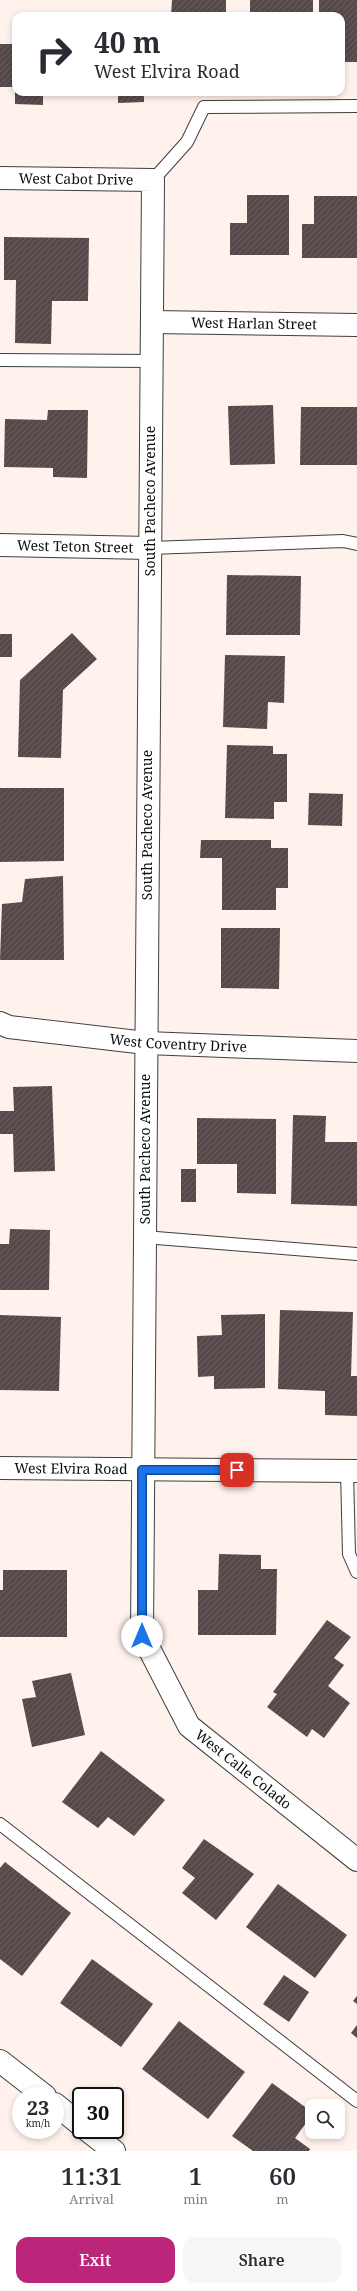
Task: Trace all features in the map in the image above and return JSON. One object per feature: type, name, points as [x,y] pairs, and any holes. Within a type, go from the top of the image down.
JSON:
[{"type":"street","name":"West Cabot Drive","points":[[0,178],[153,180]]},
{"type":"street","name":"South Pacheco Avenue","points":[[142,1470],[153,180]]},
{"type":"street","name":"West Harlan Street","points":[[152,322],[357,325]]},
{"type":"street","name":"West Teton Street","points":[[0,545],[150,548]]},
{"type":"street","name":"West Coventry Drive","points":[[0,1024],[9,1027],[146,1043],[357,1051]]},
{"type":"street","name":"West Elvira Road","points":[[0,1468],[352,1471]]},
{"type":"street","name":"West Calle Colado","points":[[142,1470],[142,1636],[189,1726],[357,1860]]},
{"type":"street","points":[[0,2061],[33,2087]]},
{"type":"street","points":[[64,2111],[72,2118]]},
{"type":"street","points":[[99,2139],[114,2151]]},
{"type":"lane","points":[[153,180],[187,142],[204,107],[357,106]]},
{"type":"lane","points":[[0,360],[151,361]]},
{"type":"lane","points":[[150,548],[343,541],[357,544]]},
{"type":"lane","points":[[144,1237],[357,1254]]},
{"type":"lane","points":[[352,1471],[349,1554],[357,1572]]},
{"type":"lane","points":[[0,1824],[357,2101]]},
{"type":"building","points":[[172,0],[226,0],[226,12],[171,12]]},
{"type":"building","points":[[250,0],[313,0],[313,12],[250,12]]},
{"type":"building","points":[[319,0],[357,0],[357,62],[345,62],[345,12],[319,12]]},
{"type":"building","points":[[0,44],[12,44],[12,87],[0,87]]},
{"type":"building","points":[[15,96],[43,96],[43,105],[15,104]]},
{"type":"building","points":[[118,96],[144,96],[144,102],[118,103]]},
{"type":"building","points":[[247,195],[289,195],[289,255],[230,255],[230,223],[247,223]]},
{"type":"building","points":[[314,196],[357,196],[357,258],[302,258],[302,224],[314,224]]},
{"type":"building","points":[[4,237],[89,238],[88,301],[52,301],[51,344],[15,343],[16,280],[4,280]]},
{"type":"building","points":[[273,405],[275,464],[230,465],[228,406]]},
{"type":"building","points":[[301,407],[357,407],[357,465],[300,465]]},
{"type":"building","points":[[48,410],[88,410],[87,478],[53,477],[53,468],[4,467],[5,419],[47,420]]},
{"type":"building","points":[[227,575],[301,576],[300,635],[226,635]]},
{"type":"building","points":[[72,633],[97,659],[63,690],[61,758],[18,757],[20,680]]},
{"type":"building","points":[[0,634],[12,634],[12,657],[0,657]]},
{"type":"building","points":[[225,655],[285,656],[284,703],[268,702],[267,729],[223,727]]},
{"type":"building","points":[[227,745],[273,746],[273,754],[287,754],[287,802],[274,802],[274,819],[225,818]]},
{"type":"building","points":[[0,788],[64,788],[64,861],[0,862]]},
{"type":"building","points":[[309,793],[343,794],[342,826],[308,825]]},
{"type":"building","points":[[201,840],[271,840],[271,848],[288,848],[288,888],[276,888],[276,910],[222,910],[222,858],[200,858]]},
{"type":"building","points":[[63,876],[64,960],[0,960],[2,904],[22,902],[25,879]]},
{"type":"building","points":[[221,928],[280,928],[279,989],[221,988]]},
{"type":"building","points":[[52,1086],[55,1171],[14,1172],[13,1134],[0,1134],[0,1111],[14,1111],[13,1087]]},
{"type":"building","points":[[293,1115],[326,1116],[325,1142],[357,1142],[357,1206],[291,1204]]},
{"type":"building","points":[[197,1118],[276,1119],[276,1194],[237,1193],[237,1164],[197,1164]]},
{"type":"building","points":[[181,1169],[196,1169],[196,1202],[181,1202]]},
{"type":"building","points":[[10,1229],[50,1230],[49,1290],[0,1290],[0,1244],[9,1244]]},
{"type":"building","points":[[280,1310],[353,1312],[351,1376],[357,1376],[357,1416],[325,1415],[325,1391],[278,1389]]},
{"type":"building","points":[[265,1314],[265,1388],[214,1389],[214,1376],[198,1377],[197,1336],[222,1335],[221,1315]]},
{"type":"building","points":[[0,1315],[61,1317],[59,1391],[0,1390]]},
{"type":"building","points":[[219,1554],[261,1555],[261,1569],[277,1569],[276,1635],[198,1635],[198,1590],[218,1590]]},
{"type":"building","points":[[3,1570],[67,1570],[67,1637],[0,1637],[0,1590],[3,1590]]},
{"type":"building","points":[[327,1620],[351,1637],[334,1658],[344,1665],[328,1686],[350,1703],[324,1738],[312,1729],[307,1737],[267,1707],[277,1694],[273,1692]]},
{"type":"building","points":[[71,1673],[85,1735],[32,1747],[22,1699],[36,1697],[32,1681]]},
{"type":"building","points":[[101,1751],[165,1800],[134,1836],[108,1817],[98,1828],[62,1802]]},
{"type":"building","points":[[204,1839],[254,1874],[216,1920],[182,1893],[195,1878],[182,1868]]},
{"type":"building","points":[[5,1862],[71,1913],[22,1976],[0,1959],[0,1868]]},
{"type":"building","points":[[278,1884],[347,1935],[315,1978],[246,1927]]},
{"type":"building","points":[[92,1959],[153,2004],[121,2047],[60,2003]]},
{"type":"building","points":[[284,1975],[309,1992],[289,2022],[263,2004]]},
{"type":"building","points":[[357,1996],[357,2004],[353,2001]]},
{"type":"building","points":[[179,2021],[245,2072],[208,2119],[142,2069]]},
{"type":"building","points":[[357,2025],[357,2038],[351,2033]]},
{"type":"building","points":[[272,2083],[305,2107],[305,2124],[295,2138],[310,2149],[309,2151],[253,2151],[232,2136]]},
{"type":"route","points":[[142,1636],[142,1470],[237,1470]]}]
